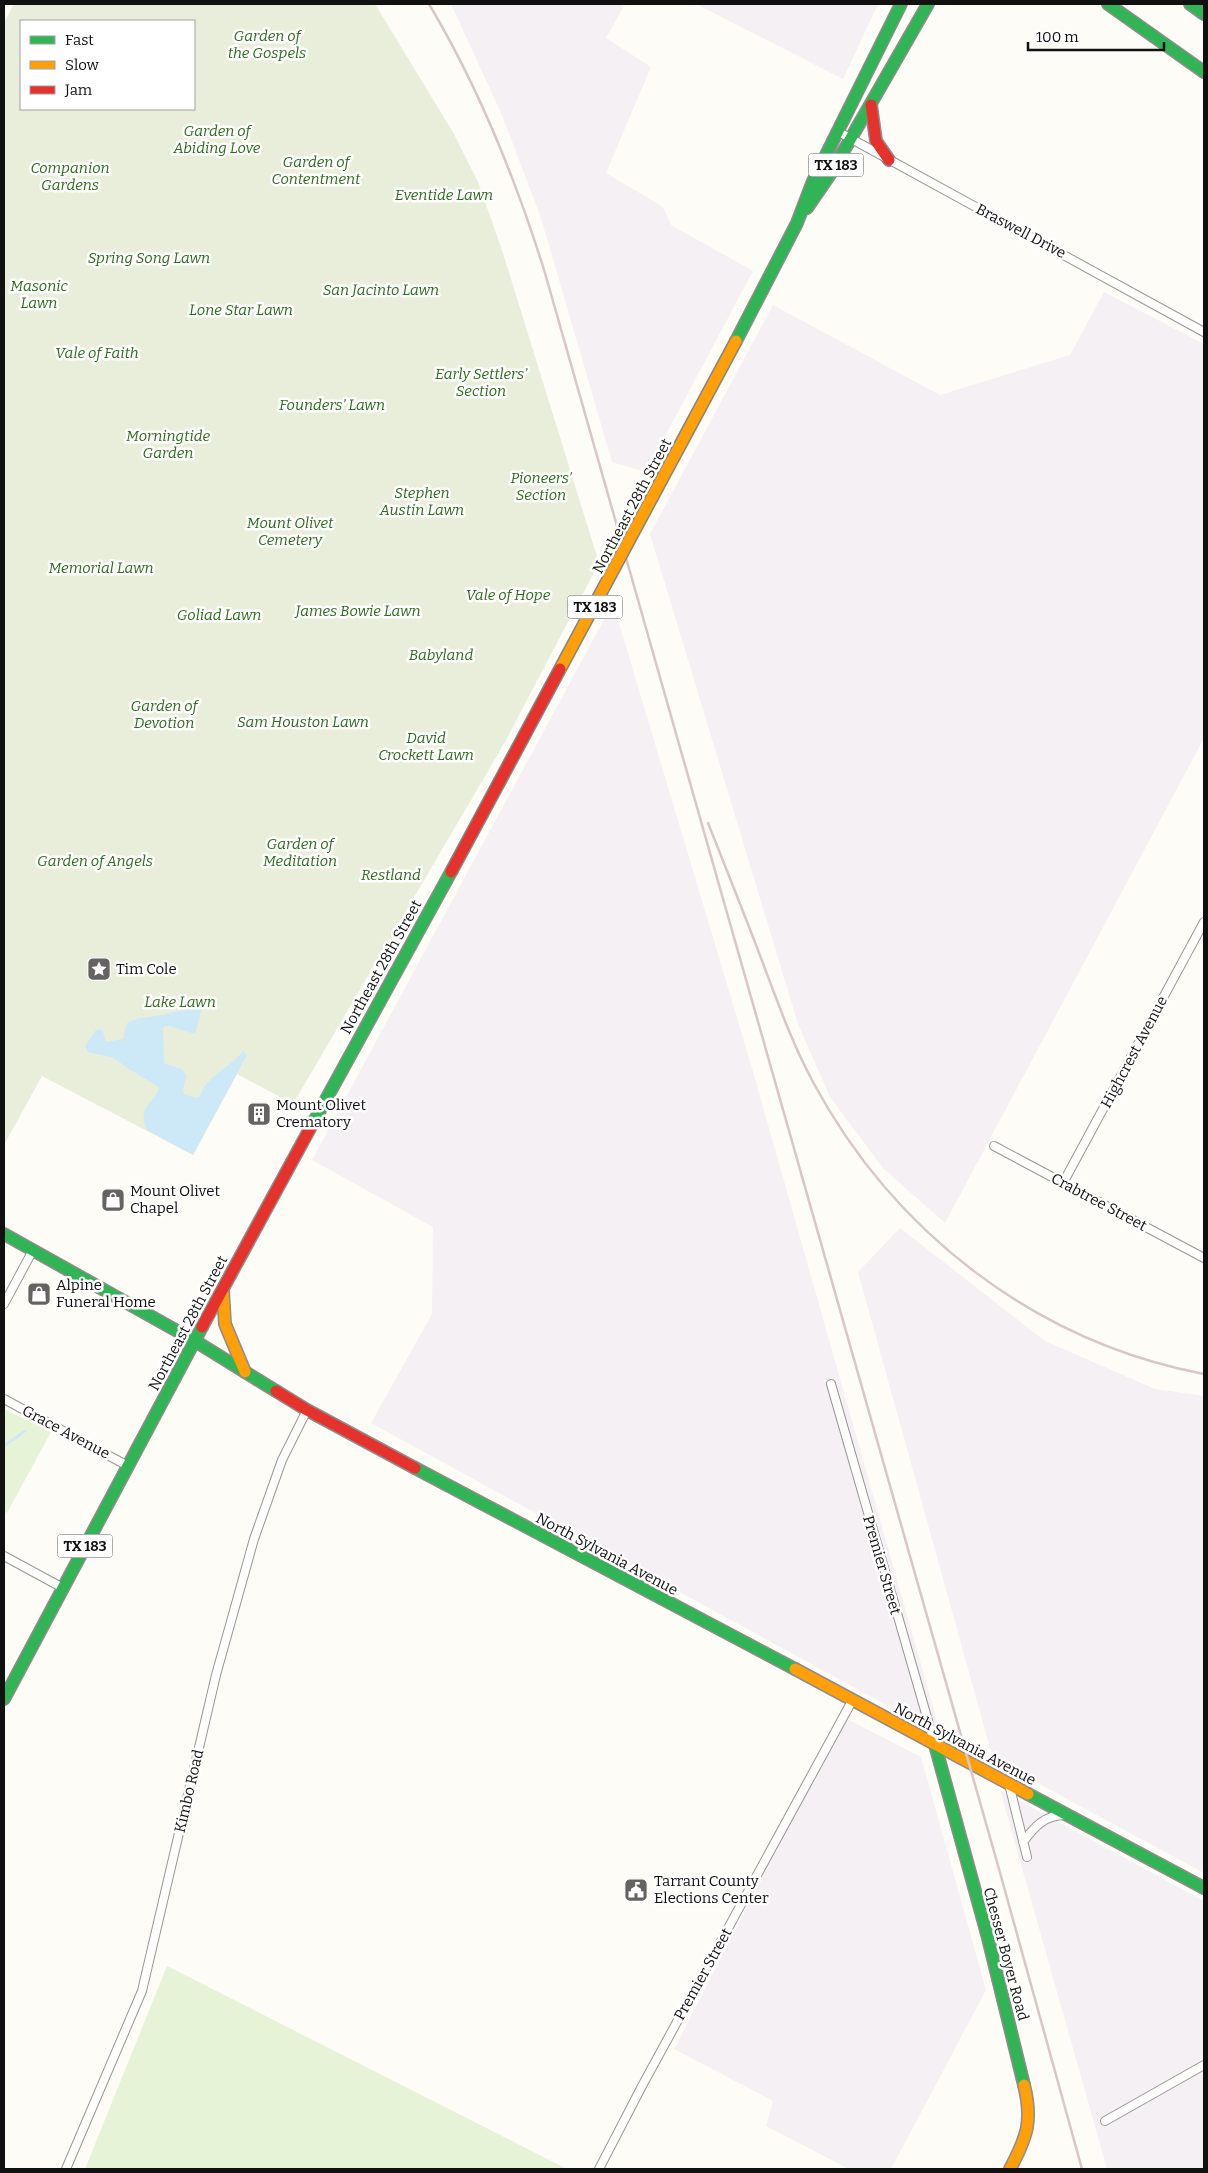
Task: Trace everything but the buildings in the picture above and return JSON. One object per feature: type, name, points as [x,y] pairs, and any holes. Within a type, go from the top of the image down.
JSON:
[{"type":"main road","name":"Northeast 28th Street","points":[[4,1699],[195,1340],[451,872],[736,341],[797,223],[813,181],[901,4]]},
{"type":"main road","name":"Northeast 28th Street","points":[[797,223],[831,173],[928,4]]},
{"type":"main road","points":[[1108,4],[1204,72]]},
{"type":"main road","points":[[1190,4],[1204,14]]},
{"type":"main road","points":[[871,104],[876,141],[889,160]]},
{"type":"main road","name":"North Sylvania Avenue","points":[[4,1234],[195,1340],[307,1410],[1204,1888]]},
{"type":"main road","points":[[224,1287],[222,1316],[226,1330],[245,1372]]},
{"type":"main road","name":"Chesser Boyer Road","points":[[935,1745],[988,1938],[1029,2104],[1031,2117],[1028,2137],[1010,2169]]},
{"type":"street","name":"Braswell Drive","points":[[837,131],[1204,332]]},
{"type":"street","name":"Highcrest Avenue","points":[[1063,1183],[1204,922]]},
{"type":"street","name":"Crabtree Street","points":[[994,1146],[1204,1258]]},
{"type":"street","points":[[4,1304],[33,1250]]},
{"type":"street","name":"Premier Street","points":[[831,1384],[935,1745]]},
{"type":"street","name":"Grace Avenue","points":[[4,1399],[128,1466]]},
{"type":"street","name":"Kimbo Road","points":[[66,2169],[142,1991],[216,1675],[254,1539],[282,1460],[307,1410]]},
{"type":"street","points":[[4,1556],[63,1588]]},
{"type":"street","name":"Premier Street","points":[[599,2169],[655,2061],[852,1701]]},
{"type":"street","points":[[1009,1784],[1027,1857]]},
{"type":"street","points":[[1023,1842],[1034,1827],[1045,1819],[1058,1815],[1068,1815]]},
{"type":"street","points":[[1105,2121],[1204,2065]]},
{"type":"shaded area","points":[[451,4],[625,4],[606,38],[651,67],[606,173],[663,207],[671,225],[753,271],[646,472],[612,462],[541,218],[502,115]]},
{"type":"shaded area","points":[[696,4],[878,4],[843,79]]},
{"type":"shaded area","points":[[1104,292],[1204,344],[1204,738],[945,1223],[883,1168],[830,1097],[798,1024],[650,534],[773,305],[940,395],[1070,355]]},
{"type":"shaded area","points":[[613,603],[752,1068],[941,1735],[371,1423],[432,1314],[433,1227],[312,1160]]},
{"type":"shaded area","points":[[900,1228],[1045,1341],[1155,1389],[1204,1396],[1204,1873],[993,1759],[858,1272]]},
{"type":"shaded area","points":[[845,1718],[921,1757],[986,1990],[891,2169],[849,2169],[766,2126],[773,2101],[674,2049]]},
{"type":"shaded area","points":[[1000,1790],[1204,1901],[1204,2169],[1107,2169]]},
{"type":"green space","name":"Mount Olivet Cemetery","points":[[14,4],[375,4],[454,134],[478,182],[502,250],[599,563],[505,742],[293,1104],[237,1074],[193,1155],[42,1076],[4,1145],[4,23]]},
{"type":"green space","points":[[4,1409],[51,1432],[7,1513],[4,1511]]},
{"type":"green space","points":[[167,1966],[175,1970],[567,2169],[85,2169]]},
{"type":"water","points":[[200,1006],[202,1008],[195,1034],[169,1026],[163,1028],[164,1063],[182,1069],[187,1076],[183,1089],[184,1094],[196,1098],[200,1096],[213,1077],[243,1051],[247,1055],[193,1155],[147,1130],[144,1122],[145,1110],[159,1087],[114,1058],[88,1052],[85,1046],[96,1030],[100,1029],[103,1032],[106,1042],[123,1039],[127,1023],[135,1019]]},
{"type":"waterway","points":[[4,1446],[25,1431]]},
{"type":"railway","points":[[429,4],[464,68],[495,135],[522,204],[545,273],[999,1869],[1082,2169]]},
{"type":"railway","points":[[708,823],[799,1054],[813,1082],[846,1137],[885,1187],[928,1232],[976,1273],[1028,1307],[1083,1336],[1142,1358],[1204,1374]]},
{"type":"traffic: fast","points":[[736,341],[797,223],[813,181],[901,4]]},
{"type":"traffic: fast","points":[[807,208],[831,173],[928,4]]},
{"type":"traffic: fast","points":[[1108,4],[1204,72]]},
{"type":"traffic: fast","points":[[1190,4],[1204,14]]},
{"type":"traffic: fast","points":[[313,1123],[451,872]]},
{"type":"traffic: fast","points":[[4,1234],[195,1341],[276,1391]]},
{"type":"traffic: fast","points":[[4,1699],[202,1327]]},
{"type":"traffic: fast","points":[[415,1468],[795,1669]]},
{"type":"traffic: fast","points":[[935,1745],[988,1938],[1024,2085]]},
{"type":"traffic: fast","points":[[1028,1794],[1204,1888]]},
{"type":"traffic: slow","points":[[560,669],[736,341]]},
{"type":"traffic: slow","points":[[223,1292],[225,1324],[245,1372]]},
{"type":"traffic: slow","points":[[795,1669],[1028,1794]]},
{"type":"traffic: slow","points":[[1010,2169],[1021,2147],[1027,2128],[1028,2109],[1024,2085]]},
{"type":"traffic: jam","points":[[871,105],[876,141],[889,160]]},
{"type":"traffic: jam","points":[[451,872],[560,669]]},
{"type":"traffic: jam","points":[[202,1327],[313,1123]]},
{"type":"traffic: jam","points":[[276,1391],[307,1410],[415,1468]]},
{"type":"place","name":"Tim Cole","points":[[99,969]]},
{"type":"place","name":"Mount Olivet Crematory","points":[[259,1114]]},
{"type":"place","name":"Mount Olivet Chapel","points":[[113,1200]]},
{"type":"place","name":"Alpine Funeral Home","points":[[39,1294]]},
{"type":"place","name":"Tarrant County Elections Center","points":[[636,1890]]},
{"type":"park label","name":"Garden of the Gospels","points":[[267,44]]},
{"type":"park label","name":"Garden of Abiding Love","points":[[217,140]]},
{"type":"park label","name":"Garden of Contentment","points":[[316,170]]},
{"type":"park label","name":"Companion Gardens","points":[[70,176]]},
{"type":"park label","name":"Eventide Lawn","points":[[444,195]]},
{"type":"park label","name":"Spring Song Lawn","points":[[149,258]]},
{"type":"park label","name":"San Jacinto Lawn","points":[[381,290]]},
{"type":"park label","name":"Masonic Lawn","points":[[39,294]]},
{"type":"park label","name":"Lone Star Lawn","points":[[241,310]]},
{"type":"park label","name":"Vale of Faith","points":[[97,353]]},
{"type":"park label","name":"Early Settlers’ Section","points":[[481,382]]},
{"type":"park label","name":"Founders’ Lawn","points":[[332,405]]},
{"type":"park label","name":"Morningtide Garden","points":[[168,444]]},
{"type":"park label","name":"Pioneers’ Section","points":[[541,486]]},
{"type":"park label","name":"Stephen Austin Lawn","points":[[422,502]]},
{"type":"park label","name":"Memorial Lawn","points":[[101,568]]},
{"type":"park label","name":"Vale of Hope","points":[[508,595]]},
{"type":"park label","name":"James Bowie Lawn","points":[[358,611]]},
{"type":"park label","name":"Goliad Lawn","points":[[219,615]]},
{"type":"park label","name":"Babyland","points":[[441,655]]},
{"type":"park label","name":"Garden of Devotion","points":[[164,714]]},
{"type":"park label","name":"Sam Houston Lawn","points":[[303,722]]},
{"type":"park label","name":"David Crockett Lawn","points":[[426,746]]},
{"type":"park label","name":"Garden of Meditation","points":[[300,852]]},
{"type":"park label","name":"Garden of Angels","points":[[95,861]]},
{"type":"park label","name":"Restland","points":[[391,875]]},
{"type":"park label","name":"Lake Lawn","points":[[180,1002]]}]
